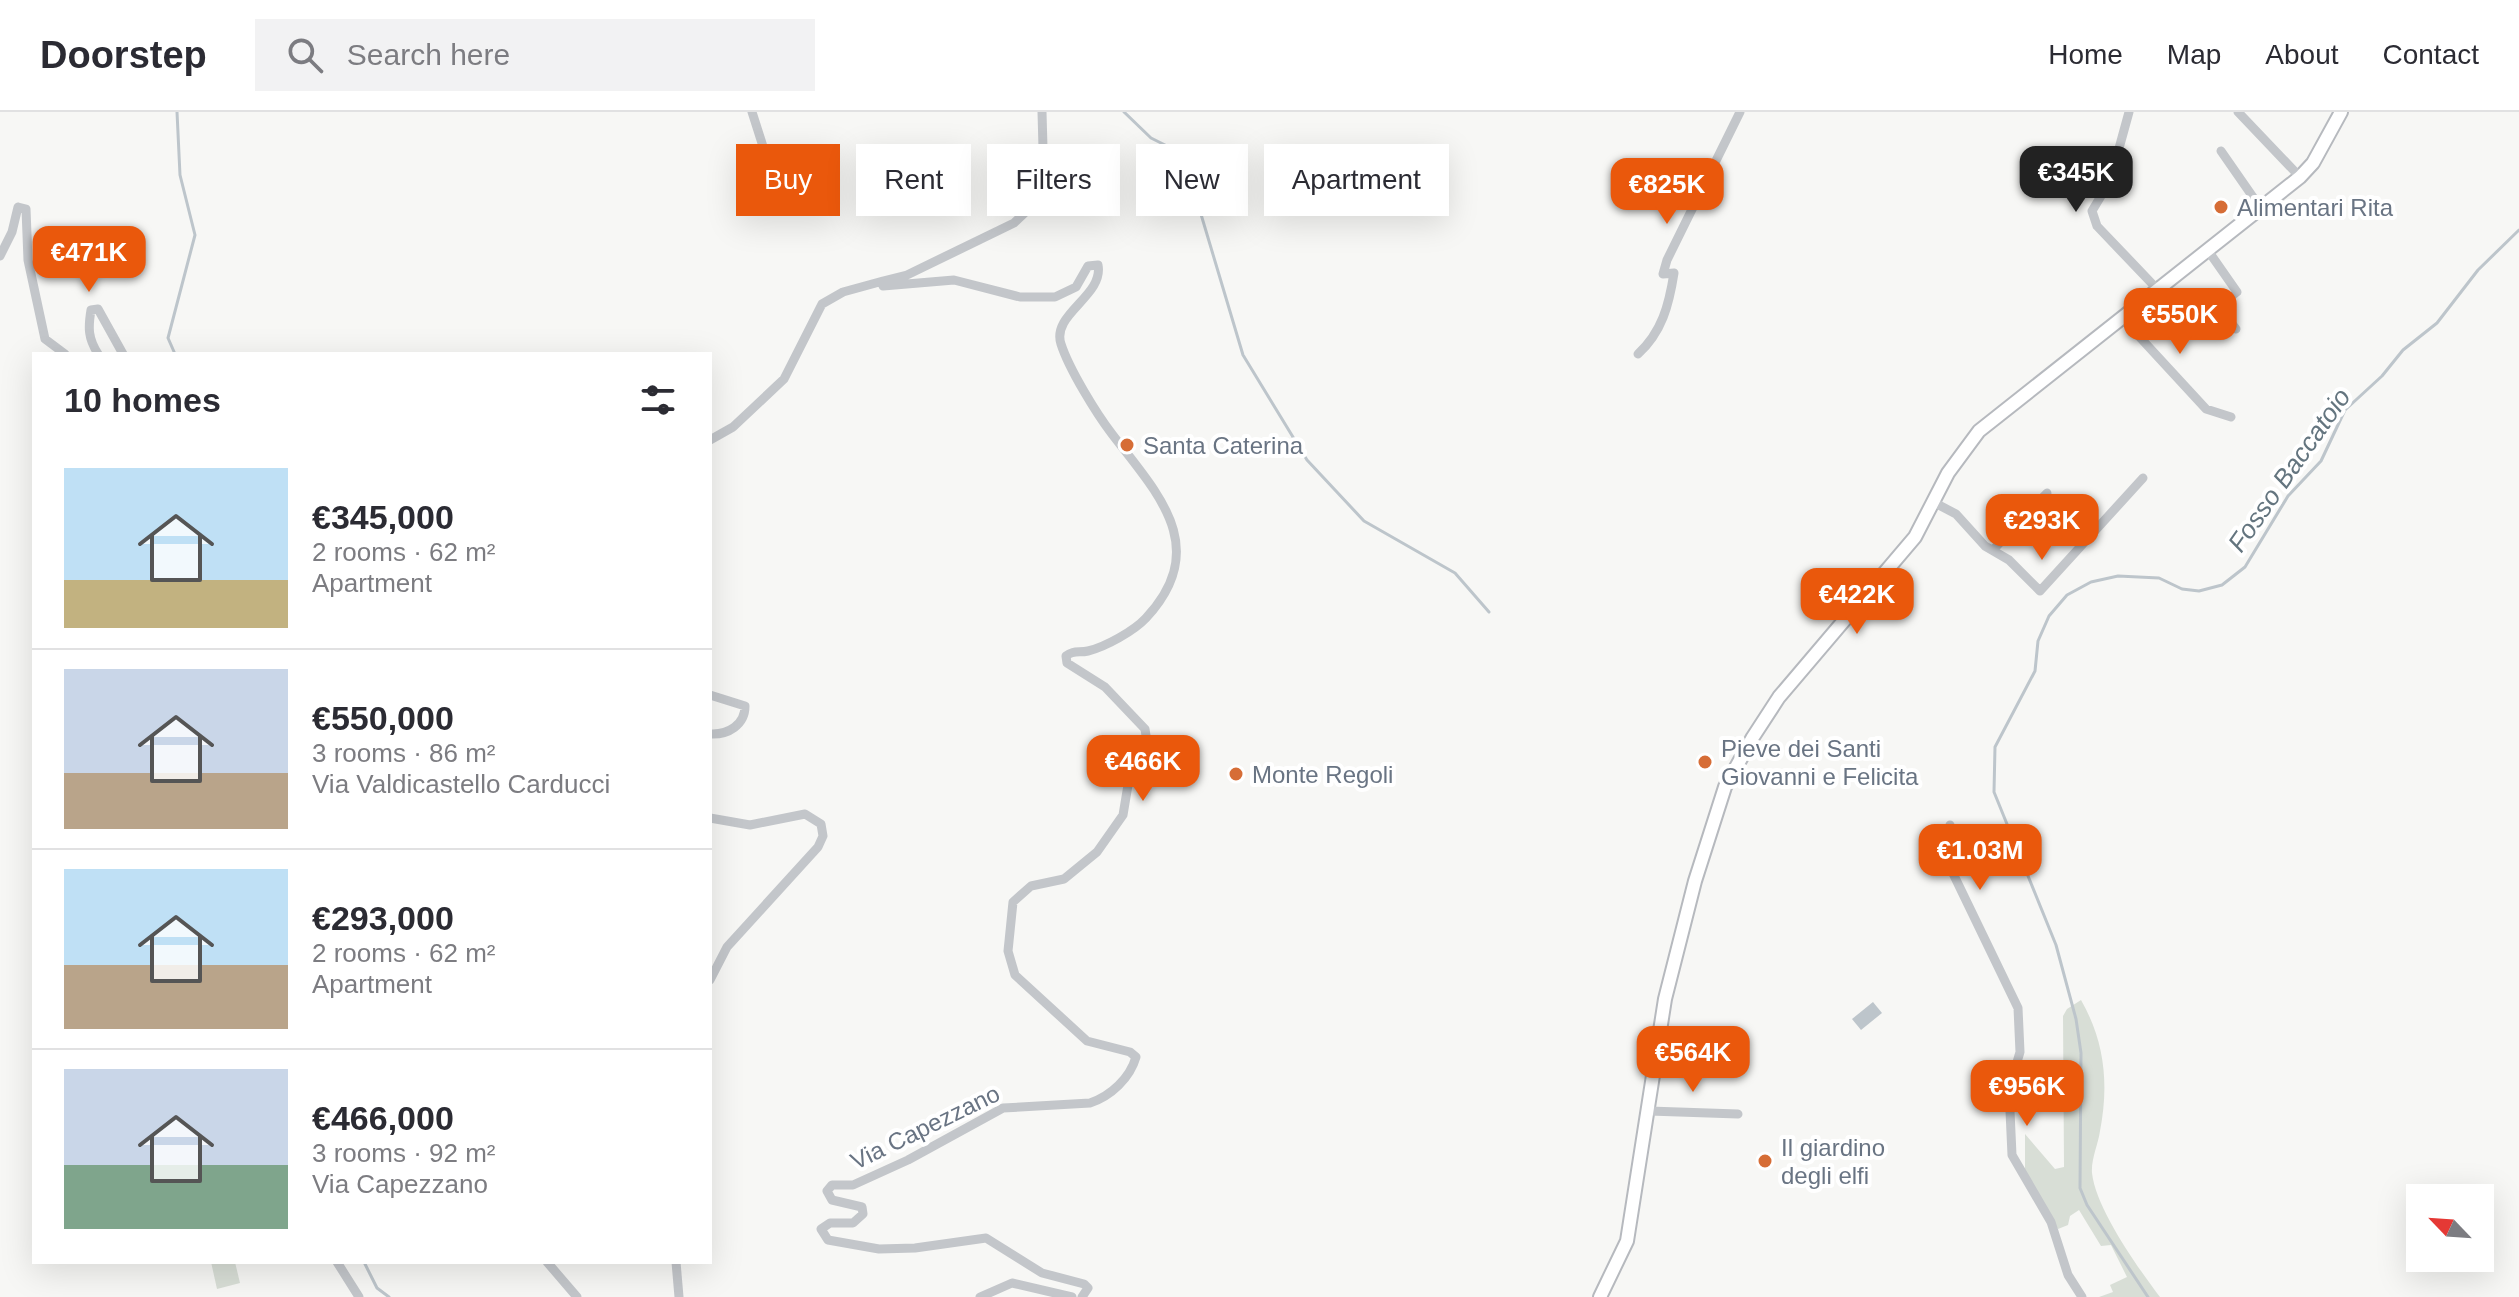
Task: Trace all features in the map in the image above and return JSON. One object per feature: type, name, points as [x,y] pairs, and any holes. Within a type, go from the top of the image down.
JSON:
[{"type":"street","points":[[752,112],[762,144]]},
{"type":"street","points":[[712,439],[733,427],[784,379],[822,304],[843,292],[907,275],[1014,223],[1032,206],[1044,184],[1042,112]]},
{"type":"street","points":[[1638,354],[1656,337],[1671,294],[1674,273],[1663,274],[1667,260],[1724,152],[1740,112]]},
{"type":"street","points":[[2129,112],[2110,181],[2092,211],[2097,226],[2159,291]]},
{"type":"street","points":[[2238,112],[2300,177]]},
{"type":"street","points":[[1600,1297],[1627,1241],[1665,999],[1678,944],[1725,787],[1779,697],[1896,561],[1935,503],[1948,473],[1979,431],[2300,177],[2313,163],[2341,112]]},
{"type":"street","points":[[2221,151],[2262,210]]},
{"type":"street","points":[[0,256],[12,232],[18,207],[26,209],[28,260],[45,339],[62,352]]},
{"type":"street","points":[[2209,252],[2237,292],[2218,306],[2236,329]]},
{"type":"street","name":"Via Capezzano","points":[[883,281],[887,288],[919,281],[954,280],[1020,297],[1055,297],[1076,287],[1088,266],[1098,265],[1097,280],[1064,325],[1061,344],[1103,422],[1132,456],[1165,508],[1176,534],[1178,551],[1171,579],[1146,619],[1088,651],[1068,653],[1065,659],[1105,687],[1147,735],[1128,785],[1122,817],[1097,852],[1064,879],[1031,886],[1013,902],[1010,910],[1008,951],[1015,975],[1087,1041],[1130,1052],[1136,1057],[1133,1067],[1104,1099],[1090,1103],[1003,1108],[908,1160],[853,1185],[832,1185],[827,1191],[832,1200],[862,1207],[863,1214],[853,1223],[824,1224],[822,1235],[828,1240],[879,1249],[915,1248],[986,1238],[1042,1273],[1084,1284],[1088,1288],[1082,1297]]},
{"type":"street","points":[[97,352],[90,341],[88,326],[91,310],[98,309],[122,352]]},
{"type":"street","points":[[2123,319],[2206,409],[2231,417]]},
{"type":"street","points":[[1935,503],[1956,514],[2040,591],[2143,478]]},
{"type":"street","points":[[1993,550],[2047,493]]},
{"type":"street","points":[[2010,501],[2024,517]]},
{"type":"street","points":[[712,696],[745,706],[742,722],[728,731],[712,734]]},
{"type":"street","points":[[712,818],[750,825],[805,814],[817,819],[823,836],[818,847],[727,947],[712,976]]},
{"type":"street","points":[[1950,825],[1945,837],[1947,861],[2018,1008],[2020,1052],[2009,1089],[2012,1155],[2051,1222],[2068,1275],[2082,1297]]},
{"type":"street","points":[[1649,1111],[1738,1114]]},
{"type":"street","points":[[338,1264],[359,1297]]},
{"type":"street","points":[[549,1264],[577,1297]]},
{"type":"street","points":[[676,1264],[679,1297]]},
{"type":"street","points":[[980,1297],[1012,1283],[1072,1297]]},
{"type":"shaded area","points":[[2081,1000],[2095,1032],[2103,1064],[2103,1114],[2092,1168],[2095,1187],[2119,1238],[2160,1297],[2099,1297],[2113,1292],[2110,1285],[2127,1277],[2111,1245],[2101,1246],[2079,1210],[2070,1216],[2068,1225],[2058,1229],[2025,1174],[2025,1134],[2055,1169],[2064,1167],[2063,1016],[2067,1009]]},
{"type":"shaded area","points":[[1873,1002],[1882,1013],[1861,1030],[1852,1019]]},
{"type":"shaded area","points":[[211,1264],[235,1264],[240,1283],[217,1289]]},
{"type":"waterway","points":[[174,352],[168,338],[195,235],[180,175],[177,112]]},
{"type":"waterway","points":[[1124,112],[1151,138],[1183,154],[1243,355],[1307,460],[1364,521],[1455,573],[1489,612]]},
{"type":"waterway","name":"Fosso Baccatoio","points":[[2148,1297],[2087,1205],[2080,1188],[2081,1053],[2076,1019],[2056,945],[1994,792],[1995,747],[2035,671],[2038,641],[2049,616],[2067,595],[2091,582],[2118,576],[2159,578],[2182,589],[2199,591],[2222,585],[2245,567],[2288,496],[2321,461],[2345,410],[2382,376],[2403,350],[2437,323],[2478,270],[2519,230]]},
{"type":"waterway","points":[[365,1264],[377,1288],[389,1297]]},
{"type":"place","name":"Alimentari Rita","points":[[2221,207]]},
{"type":"place","name":"Santa Caterina","points":[[1127,445]]},
{"type":"place","name":"Pieve dei Santi Giovanni e Felicita","points":[[1705,762]]},
{"type":"place","name":"Monte Regoli","points":[[1236,774]]},
{"type":"place","name":"Il giardino degli elfi","points":[[1765,1161]]}]
